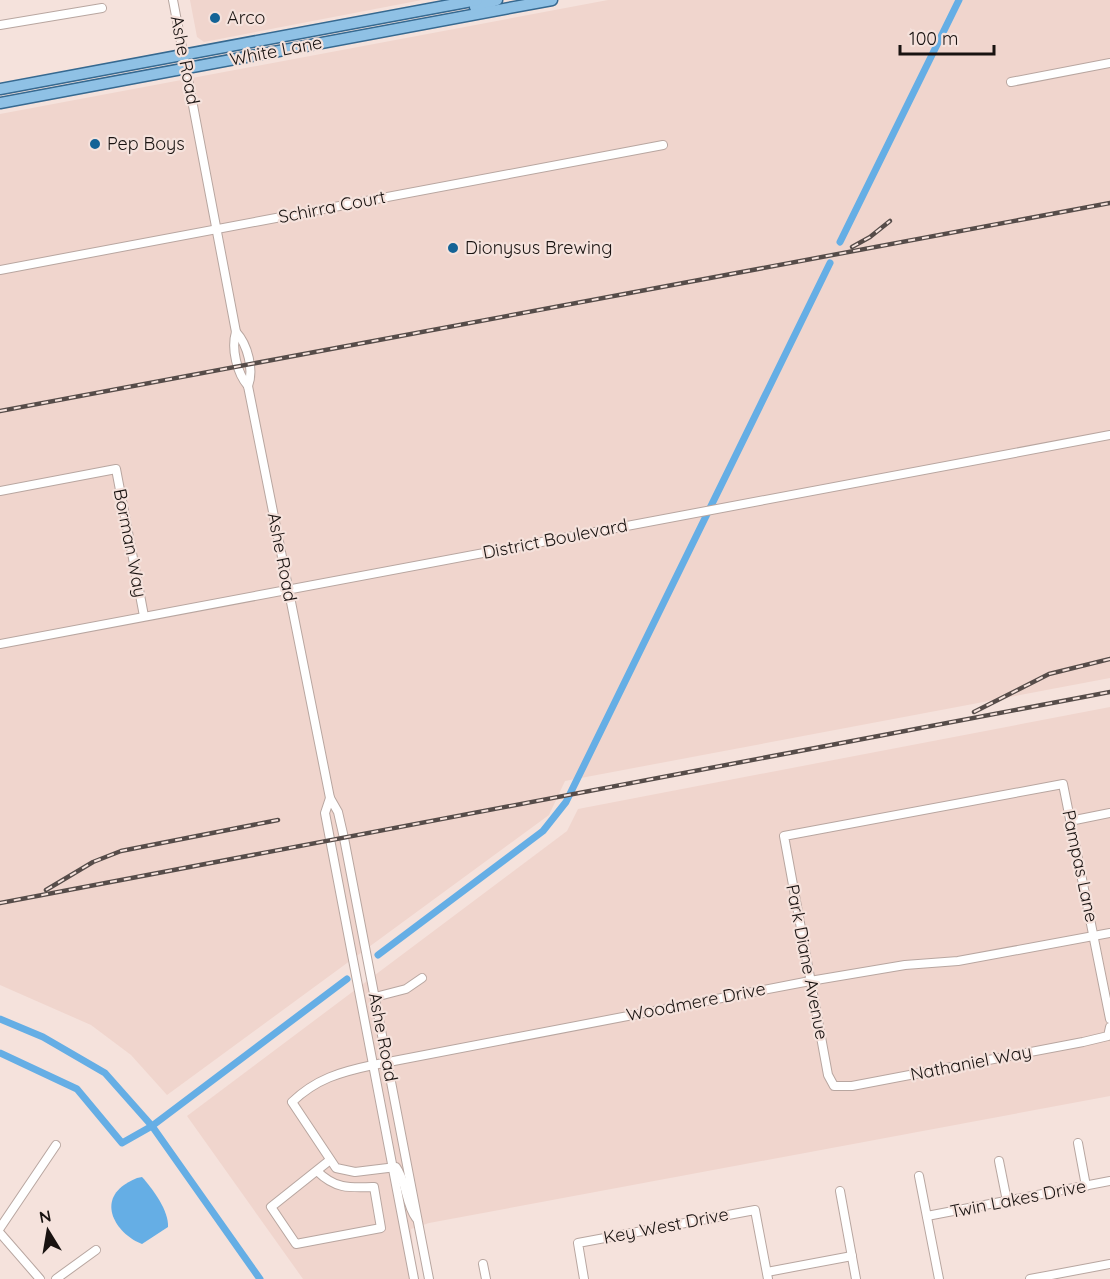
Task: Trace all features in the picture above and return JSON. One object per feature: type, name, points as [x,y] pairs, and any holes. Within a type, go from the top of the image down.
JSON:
[{"type":"main road","name":"White Lane","points":[[0,89],[452,2],[477,0]]},
{"type":"main road","points":[[454,18],[460,10],[497,0]]},
{"type":"main road","name":"White Lane","points":[[0,103],[552,0]]},
{"type":"main road","points":[[392,29],[445,13],[452,2]]},
{"type":"main road","points":[[329,41],[332,35],[375,18]]},
{"type":"main road","points":[[281,50],[316,37],[322,28]]},
{"type":"main road","points":[[0,96],[41,81]]},
{"type":"street","name":"Ashe Road","points":[[173,0],[236,332],[233,341],[238,366],[241,379],[248,386],[330,798],[338,812],[429,1279]]},
{"type":"street","points":[[0,25],[102,8]]},
{"type":"street","points":[[1011,82],[1110,63]]},
{"type":"street","name":"Schirra Court","points":[[0,270],[663,145]]},
{"type":"street","name":"District Boulevard","points":[[0,644],[1110,435]]},
{"type":"street","name":"Borman Way","points":[[0,491],[116,469],[144,616]]},
{"type":"street","name":"Pampas Lane","points":[[784,837],[1063,784],[1110,1019]]},
{"type":"street","name":"Ashe Road","points":[[330,798],[325,813],[414,1279]]},
{"type":"street","points":[[1070,821],[1110,813]]},
{"type":"street","name":"Park Diane Avenue","points":[[784,837],[828,1075],[834,1086]]},
{"type":"street","name":"Woodmere Drive","points":[[330,1160],[291,1102],[308,1086],[344,1071],[810,981],[905,965],[958,961],[1110,933]]},
{"type":"street","points":[[375,996],[406,989],[422,978]]},
{"type":"street","name":"Nathaniel Way","points":[[834,1086],[863,1083],[1109,1032]]},
{"type":"street","points":[[1078,1143],[1086,1186]]},
{"type":"street","points":[[0,1228],[56,1145]]},
{"type":"street","points":[[317,1170],[340,1188],[374,1187],[381,1228],[296,1244],[271,1207],[317,1170],[330,1160],[336,1168],[346,1172],[393,1166],[401,1174],[409,1208],[418,1222]]},
{"type":"street","points":[[999,1161],[1007,1201]]},
{"type":"street","points":[[919,1176],[939,1279]]},
{"type":"street","name":"Twin Lakes Drive","points":[[927,1216],[1110,1181]]},
{"type":"street","points":[[840,1191],[856,1279]]},
{"type":"street","name":"Key West Drive","points":[[584,1279],[578,1243],[755,1210],[767,1276]]},
{"type":"street","points":[[0,1233],[40,1279]]},
{"type":"street","points":[[56,1279],[96,1250]]},
{"type":"street","points":[[409,1252],[420,1279]]},
{"type":"street","points":[[767,1276],[852,1256]]},
{"type":"street","points":[[483,1264],[486,1279]]},
{"type":"street","points":[[1030,1279],[1110,1264]]},
{"type":"shaded area","points":[[190,0],[422,0],[204,42],[197,37]]},
{"type":"shaded area","points":[[608,0],[1110,0],[1110,678],[565,781],[549,815],[167,1095],[131,1055],[91,1025],[0,985],[0,114]]},
{"type":"shaded area","points":[[1110,707],[1110,1096],[429,1223],[411,1229],[417,1279],[303,1279],[187,1116],[567,831],[578,809]]},
{"type":"water","points":[[142,1177],[163,1207],[168,1227],[142,1244],[125,1234],[119,1226],[114,1218],[112,1201],[124,1185]]},
{"type":"waterway","points":[[840,242],[959,0]]},
{"type":"waterway","points":[[378,955],[543,831],[566,802],[830,263]]},
{"type":"waterway","points":[[0,1053],[77,1089],[122,1143],[152,1126],[347,979]]},
{"type":"waterway","points":[[0,1019],[43,1037],[105,1073],[152,1126],[260,1279]]},
{"type":"railway","points":[[0,411],[1110,203]]},
{"type":"railway","points":[[852,247],[870,237],[890,221]]},
{"type":"railway","points":[[974,712],[1049,674],[1110,659]]},
{"type":"railway","points":[[0,903],[1110,692]]},
{"type":"railway","points":[[46,890],[93,862],[121,851],[278,820]]},
{"type":"place","name":"Arco","points":[[215,18]]},
{"type":"place","name":"Pep Boys","points":[[95,144]]},
{"type":"place","name":"Dionysus Brewing","points":[[453,248]]}]
